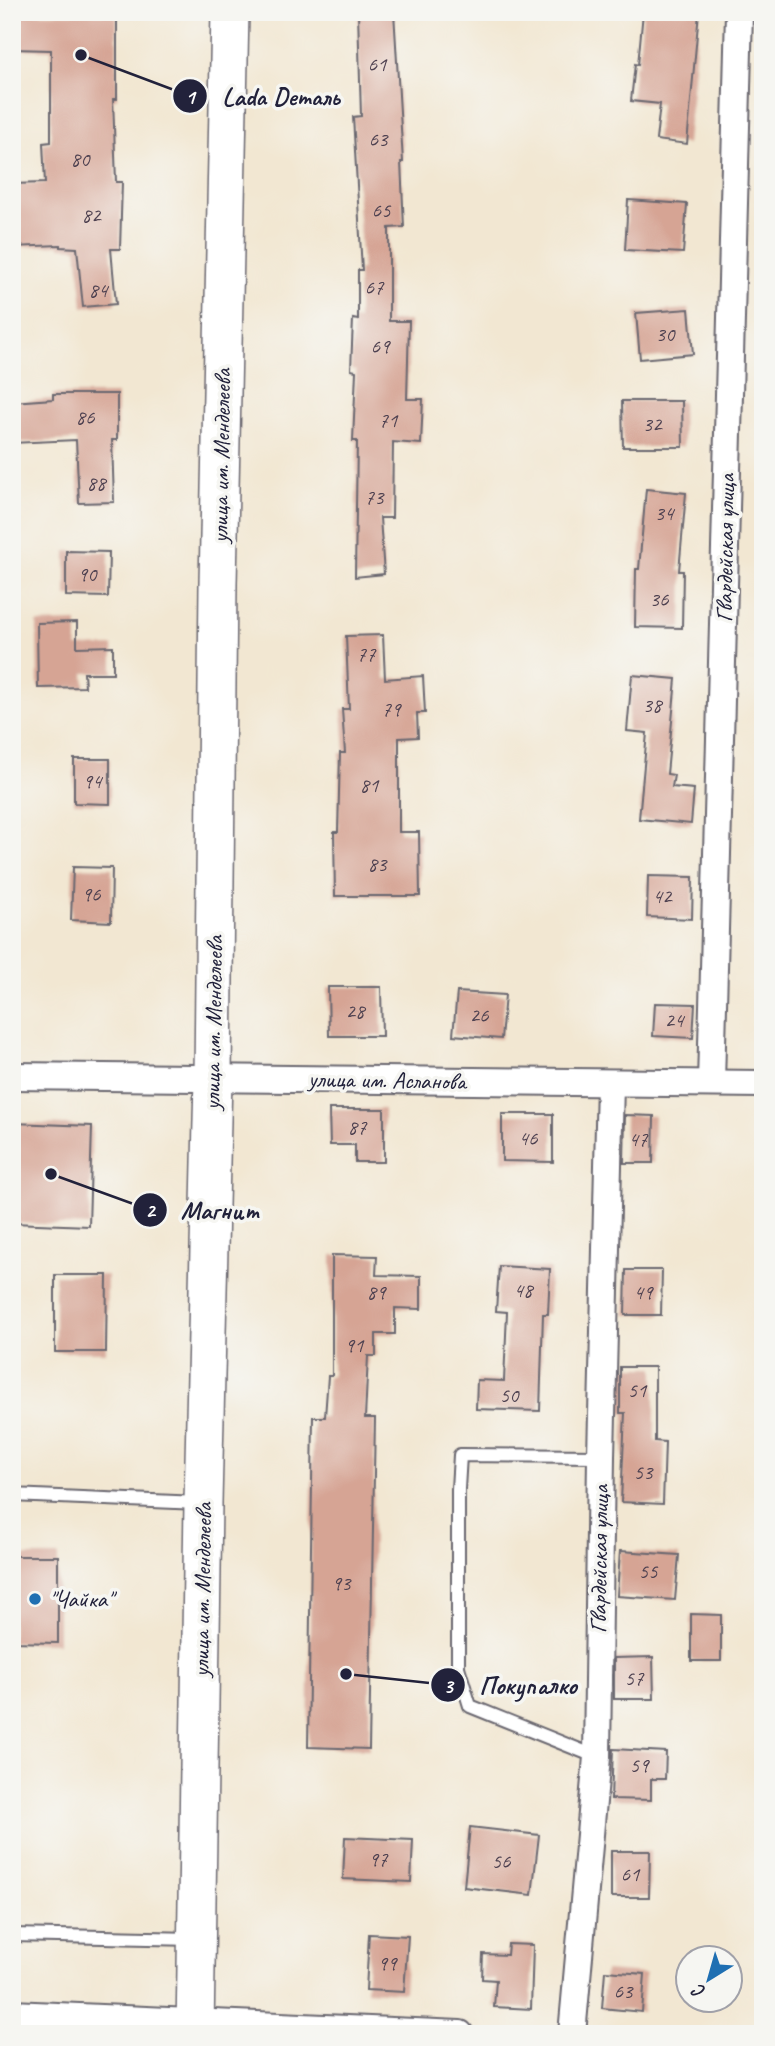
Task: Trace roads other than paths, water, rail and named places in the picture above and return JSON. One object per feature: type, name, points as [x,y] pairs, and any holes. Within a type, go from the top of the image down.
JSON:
[{"type":"main road","name":"улица им. Менделеева","points":[[195,2028],[213,1078],[218,570],[230,12]]},
{"type":"street","name":"Гвардейская улица","points":[[711,1083],[739,12]]},
{"type":"street","name":"улица им. Асланова","points":[[12,1076],[763,1084]]},
{"type":"street","name":"Гвардейская улица","points":[[572,2034],[597,1756],[610,1083]]},
{"type":"street","points":[[12,2014],[195,2028],[460,2034]]},
{"type":"lane","points":[[597,1756],[470,1706],[458,1667],[458,1489],[460,1455],[601,1456]]},
{"type":"lane","points":[[12,1495],[203,1503]]},
{"type":"lane","points":[[12,1935],[196,1940]]},
{"type":"place","name":"Lada Dеталь","points":[[81,55]]},
{"type":"place","name":"Магнит","points":[[51,1174]]},
{"type":"place","name":"\"Чайка\"","points":[[35,1599]]},
{"type":"place","name":"Покупалко","points":[[346,1674]]}]
